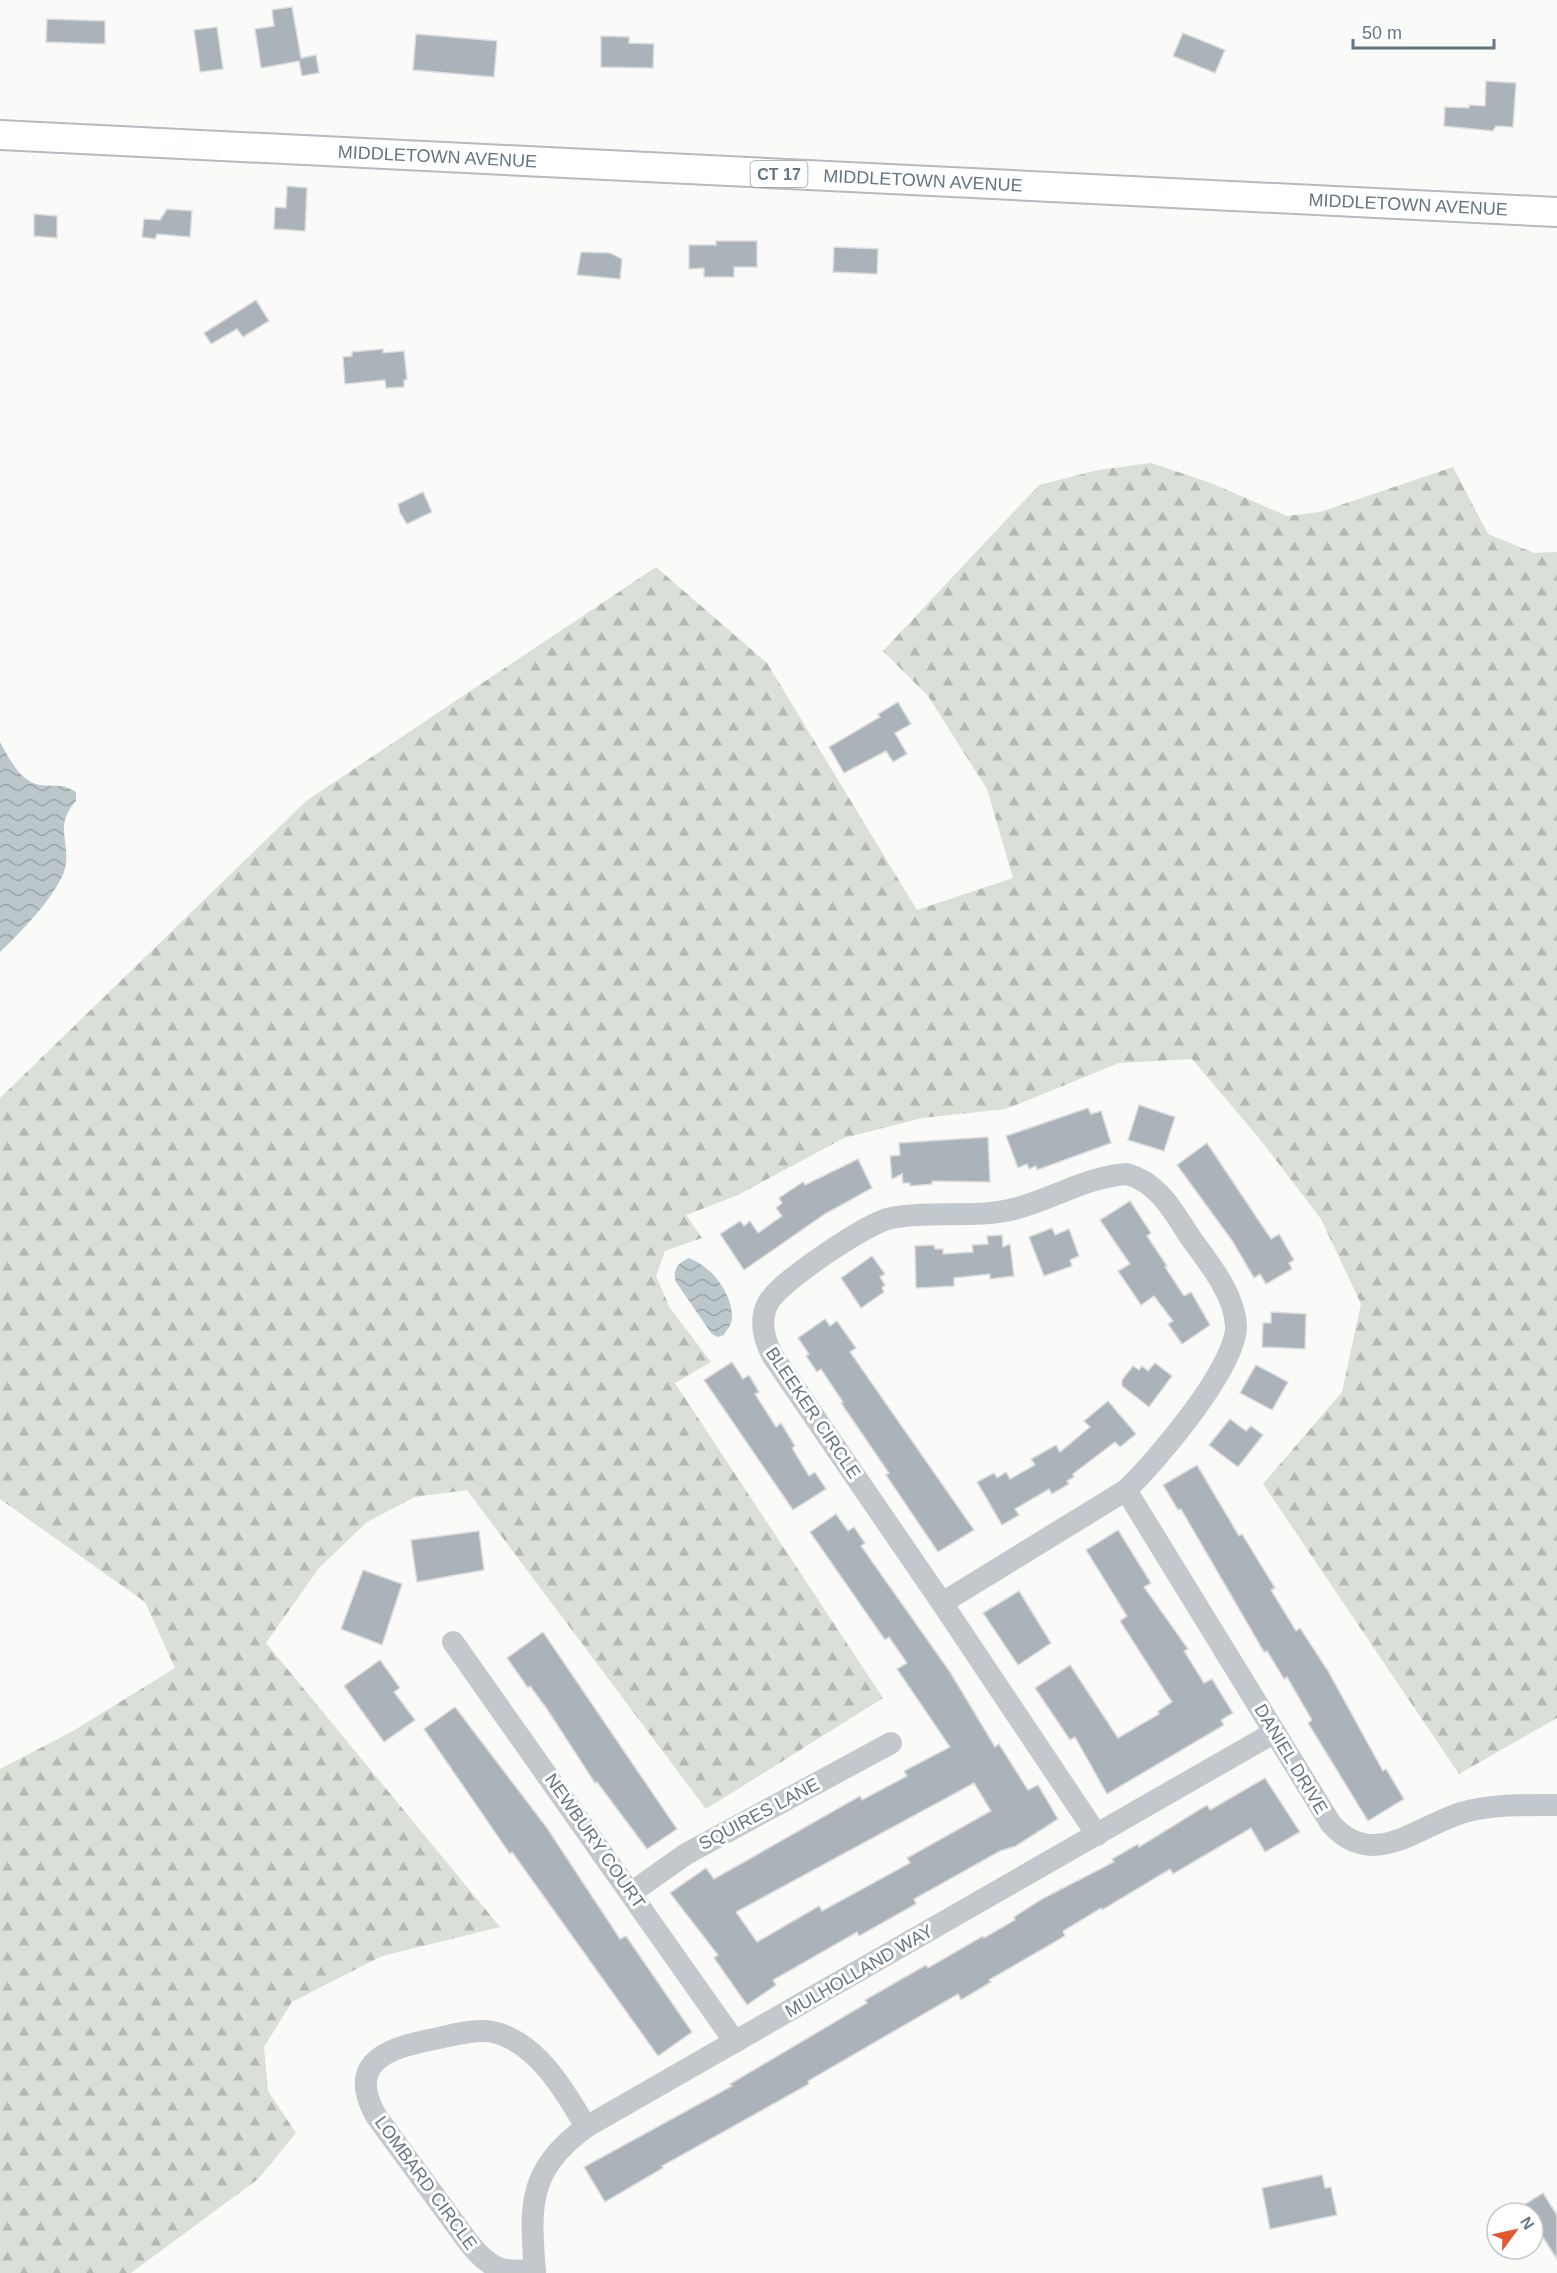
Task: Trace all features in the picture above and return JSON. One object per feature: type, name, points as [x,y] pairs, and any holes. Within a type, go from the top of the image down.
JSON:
[{"type":"main road","name":"MIDDLETOWN AVENUE","points":[[0,135],[1557,212]]},
{"type":"street","name":"BLEEKER CIRCLE","points":[[942,1603],[1126,1490],[1150,1467],[1170,1442],[1218,1373],[1235,1335],[1233,1310],[1222,1286],[1158,1191],[1140,1178],[1127,1174],[1091,1180],[1014,1210],[891,1218],[862,1230],[774,1294],[764,1311],[764,1334],[772,1355],[1097,1835]]},
{"type":"street","name":"DANIEL DRIVE","points":[[1126,1490],[1331,1824],[1353,1843],[1384,1845],[1461,1813],[1487,1808],[1557,1806]]},
{"type":"street","name":"NEWBURY COURT","points":[[453,1642],[735,2042]]},
{"type":"street","name":"MULHOLLAND WAY","points":[[535,2271],[532,2234],[536,2189],[553,2156],[586,2127],[1275,1732]]},
{"type":"street","name":"SQUIRES LANE","points":[[631,1893],[686,1854],[891,1743]]},
{"type":"street","name":"LOMBARD CIRCLE","points":[[535,2271],[498,2270],[479,2255],[376,2116],[366,2092],[370,2070],[376,2061],[392,2049],[461,2034],[497,2032],[531,2052],[568,2099],[586,2127]]},
{"type":"green space","points":[[1151,463],[1211,483],[1287,516],[1320,512],[1453,467],[1488,534],[1534,553],[1557,552],[1557,1718],[1459,1774],[1263,1484],[1342,1392],[1361,1304],[1321,1219],[1259,1138],[1192,1059],[1119,1063],[1006,1109],[922,1118],[844,1138],[738,1195],[686,1215],[702,1238],[665,1251],[656,1276],[670,1308],[711,1362],[675,1383],[883,1698],[706,1809],[467,1490],[415,1497],[367,1522],[319,1568],[266,1643],[500,1927],[382,1956],[292,2002],[264,2047],[268,2091],[296,2133],[258,2179],[131,2273],[0,2273],[0,1769],[73,1731],[175,1668],[145,1602],[0,1499],[0,1098],[306,801],[656,567],[767,663],[917,910],[1013,878],[987,789],[928,696],[883,651],[1039,485],[1098,470]]},
{"type":"water","points":[[0,742],[16,768],[27,779],[40,785],[63,786],[71,789],[76,792],[76,801],[65,819],[66,862],[59,882],[36,915],[0,952]]},
{"type":"water","points":[[689,1258],[713,1274],[725,1291],[732,1320],[724,1335],[717,1337],[711,1333],[676,1282],[677,1267]]},
{"type":"building","points":[[292,7],[301,58],[316,55],[319,73],[302,76],[299,61],[261,68],[255,29],[274,26],[272,10]]},
{"type":"building","points":[[47,19],[105,21],[105,44],[46,42]]},
{"type":"building","points":[[217,27],[223,69],[200,72],[194,30]]},
{"type":"building","points":[[1183,33],[1225,50],[1215,73],[1173,56]]},
{"type":"building","points":[[416,34],[497,41],[494,77],[413,70]]},
{"type":"building","points":[[601,36],[629,37],[629,43],[654,44],[653,68],[601,67]]},
{"type":"building","points":[[1486,81],[1516,83],[1513,127],[1496,126],[1493,131],[1444,126],[1445,107],[1485,106]]},
{"type":"building","points":[[287,186],[307,188],[305,231],[274,229],[275,207],[286,208]]},
{"type":"building","points":[[167,209],[192,211],[190,237],[157,234],[155,239],[142,237],[144,219],[160,220]]},
{"type":"building","points":[[34,214],[57,216],[57,238],[34,236]]},
{"type":"building","points":[[716,241],[757,241],[757,267],[734,267],[734,277],[704,277],[704,268],[689,269],[689,245],[716,245]]},
{"type":"building","points":[[834,247],[878,249],[877,274],[833,272]]},
{"type":"building","points":[[581,252],[610,253],[622,259],[620,279],[577,275]]},
{"type":"building","points":[[256,300],[269,321],[243,337],[237,329],[211,344],[204,333]]},
{"type":"building","points":[[383,349],[383,353],[404,351],[407,379],[404,380],[404,387],[386,388],[385,380],[345,384],[343,357],[352,356],[352,352]]},
{"type":"building","points":[[423,492],[432,512],[407,524],[400,513],[398,504]]},
{"type":"building","points":[[898,702],[911,724],[895,733],[907,754],[893,762],[886,751],[844,773],[829,747],[880,717],[878,714]]},
{"type":"building","points":[[1139,1105],[1175,1117],[1164,1151],[1128,1140]]},
{"type":"building","points":[[1088,1108],[1091,1114],[1101,1111],[1111,1143],[1037,1170],[1036,1166],[1029,1169],[1027,1164],[1018,1168],[1006,1136]]},
{"type":"building","points":[[988,1137],[990,1182],[932,1181],[932,1184],[910,1186],[910,1183],[903,1183],[902,1174],[892,1179],[890,1156],[900,1155],[899,1143]]},
{"type":"building","points":[[1207,1143],[1271,1239],[1279,1234],[1294,1260],[1289,1263],[1292,1269],[1266,1284],[1260,1274],[1254,1278],[1233,1242],[1177,1165]]},
{"type":"building","points":[[858,1159],[872,1188],[825,1214],[744,1270],[720,1234],[740,1221],[744,1226],[750,1221],[758,1233],[782,1216],[776,1208],[782,1203],[779,1198],[803,1182],[805,1185]]},
{"type":"building","points":[[1130,1201],[1151,1233],[1147,1236],[1167,1266],[1165,1267],[1184,1296],[1191,1292],[1210,1325],[1182,1344],[1168,1324],[1173,1321],[1154,1296],[1141,1305],[1118,1271],[1130,1264],[1100,1220]]},
{"type":"building","points":[[1052,1228],[1055,1235],[1069,1229],[1079,1256],[1070,1260],[1072,1266],[1044,1276],[1029,1237]]},
{"type":"building","points":[[1002,1235],[1003,1247],[1010,1244],[1014,1276],[990,1279],[990,1274],[954,1278],[954,1286],[916,1288],[915,1246],[934,1245],[935,1249],[943,1249],[943,1254],[973,1252],[972,1245],[988,1244],[987,1236]]},
{"type":"building","points":[[872,1256],[885,1274],[880,1277],[885,1285],[882,1288],[884,1292],[861,1308],[841,1278]]},
{"type":"building","points":[[1271,1312],[1306,1314],[1305,1349],[1262,1347],[1263,1323],[1271,1323]]},
{"type":"building","points":[[825,1319],[830,1326],[837,1321],[856,1348],[850,1352],[974,1530],[938,1552],[886,1475],[889,1473],[841,1403],[843,1402],[821,1369],[817,1372],[806,1356],[809,1354],[798,1338]]},
{"type":"building","points":[[732,1362],[743,1379],[749,1375],[759,1392],[755,1394],[776,1427],[781,1423],[795,1446],[792,1448],[809,1476],[815,1472],[826,1489],[793,1510],[704,1380]]},
{"type":"building","points":[[1155,1363],[1172,1376],[1149,1407],[1122,1386],[1122,1380],[1133,1366],[1139,1370],[1142,1366],[1148,1371]]},
{"type":"building","points":[[1256,1365],[1288,1382],[1272,1410],[1240,1393]]},
{"type":"building","points":[[1108,1401],[1136,1434],[1120,1447],[1115,1442],[1073,1474],[1074,1477],[1067,1481],[1069,1484],[1052,1494],[1049,1489],[1015,1509],[1019,1515],[1002,1525],[977,1482],[994,1473],[997,1478],[1006,1472],[1010,1479],[1035,1465],[1031,1459],[1056,1445],[1060,1452],[1090,1427],[1084,1421]]},
{"type":"building","points":[[1230,1419],[1246,1431],[1251,1426],[1263,1435],[1238,1467],[1209,1445]]},
{"type":"building","points":[[1197,1465],[1239,1536],[1242,1534],[1275,1588],[1271,1590],[1296,1631],[1300,1628],[1328,1671],[1383,1771],[1386,1769],[1404,1799],[1368,1821],[1308,1723],[1312,1720],[1287,1677],[1284,1679],[1267,1651],[1264,1652],[1181,1509],[1178,1510],[1163,1485]]},
{"type":"building","points":[[836,1514],[848,1531],[854,1527],[865,1543],[861,1546],[950,1672],[995,1747],[999,1744],[1028,1790],[1038,1785],[1058,1819],[1016,1846],[1000,1851],[914,1899],[916,1904],[859,1936],[857,1932],[773,1980],[776,1985],[747,2005],[714,1958],[718,1955],[670,1893],[706,1868],[714,1879],[860,1796],[862,1800],[907,1776],[904,1771],[950,1747],[897,1669],[907,1663],[889,1637],[885,1640],[810,1532]],"holes":[[[974,1783],[991,1811],[907,1858],[910,1863],[822,1911],[819,1906],[757,1942],[736,1912]]]},
{"type":"building","points":[[1118,1530],[1151,1583],[1144,1587],[1188,1649],[1184,1651],[1204,1683],[1212,1679],[1233,1713],[1221,1720],[1224,1725],[1107,1794],[1075,1737],[1070,1740],[1035,1688],[1070,1665],[1118,1738],[1159,1714],[1158,1711],[1172,1702],[1120,1621],[1127,1616],[1086,1550]]},
{"type":"building","points":[[479,1531],[484,1570],[417,1582],[411,1540]]},
{"type":"building","points":[[363,1570],[402,1584],[382,1645],[341,1629]]},
{"type":"building","points":[[1019,1591],[1051,1643],[1018,1665],[983,1613]]},
{"type":"building","points":[[543,1632],[677,1829],[647,1849],[597,1782],[595,1783],[547,1709],[530,1686],[528,1688],[507,1658]]},
{"type":"building","points":[[380,1660],[400,1688],[394,1692],[415,1720],[384,1742],[344,1686]]},
{"type":"building","points":[[455,1707],[547,1828],[620,1939],[626,1936],[692,2032],[658,2056],[512,1852],[510,1854],[424,1729]]},
{"type":"building","points":[[1265,1778],[1300,1832],[1265,1852],[1251,1828],[1173,1874],[1170,1869],[1063,1931],[1065,1936],[989,1980],[991,1982],[961,2000],[958,1994],[808,2081],[809,2084],[662,2166],[663,2168],[605,2202],[584,2167],[732,2086],[730,2084],[867,2003],[865,2000],[926,1965],[928,1968],[983,1936],[984,1938],[1015,1920],[1014,1917],[1042,1899],[1114,1862],[1112,1859],[1138,1844],[1139,1847],[1207,1805],[1210,1810]]},
{"type":"building","points":[[1322,2175],[1325,2188],[1331,2187],[1337,2215],[1270,2229],[1262,2188]]},
{"type":"building","points":[[1543,2193],[1557,2215],[1557,2259],[1545,2240],[1545,2201],[1530,2201]]}]
